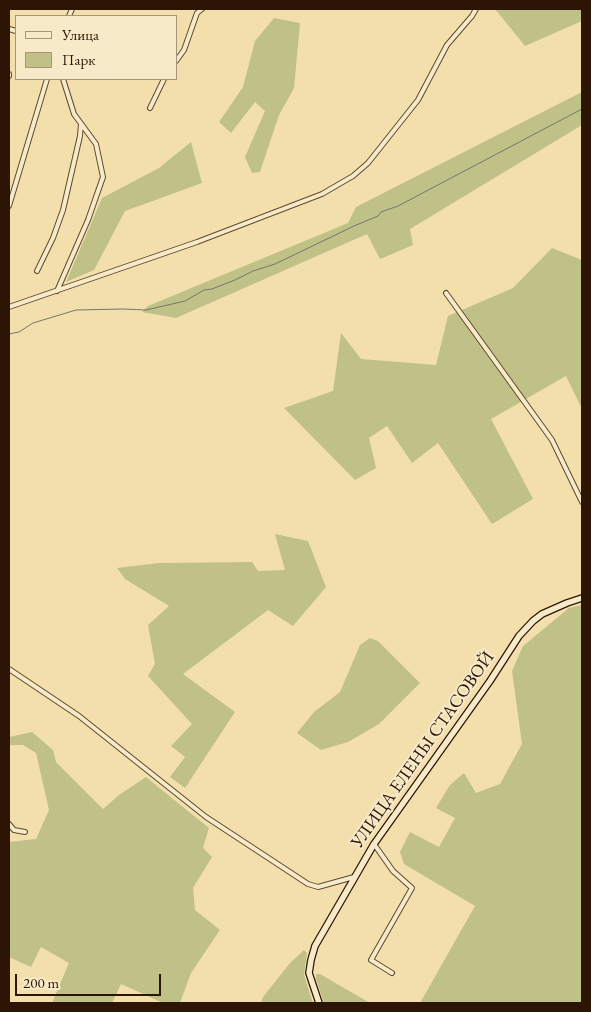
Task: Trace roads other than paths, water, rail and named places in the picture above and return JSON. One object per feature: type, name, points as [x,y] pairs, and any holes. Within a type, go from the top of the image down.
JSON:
[{"type":"main road","name":"УЛИЦА ЕЛЕНЫ СТАСОВОЙ","points":[[319,1003],[309,973],[310,960],[315,946],[374,844],[490,681],[519,636],[542,614],[582,598]]},
{"type":"street","points":[[178,58],[184,50],[197,13],[202,9]]},
{"type":"street","points":[[9,307],[196,242],[322,194],[353,176],[368,163],[418,100],[447,46],[476,9]]},
{"type":"street","points":[[9,206],[47,80]]},
{"type":"street","points":[[57,291],[88,220],[102,177],[96,144],[87,129],[74,114],[63,80]]},
{"type":"street","points":[[150,108],[164,80]]},
{"type":"street","points":[[37,271],[53,238],[63,210],[81,124]]},
{"type":"street","points":[[446,293],[552,440],[582,502]]},
{"type":"street","points":[[9,669],[79,716],[206,817],[308,884],[318,887],[354,877]]},
{"type":"street","points":[[9,824],[14,830],[25,832]]},
{"type":"street","points":[[374,844],[393,871],[412,888],[371,960],[392,973]]},
{"type":"waterway","points":[[9,334],[19,332],[33,323],[76,310],[146,310],[185,301],[204,290],[212,289],[253,271],[275,264],[378,216],[381,212],[398,206],[582,109]]}]
